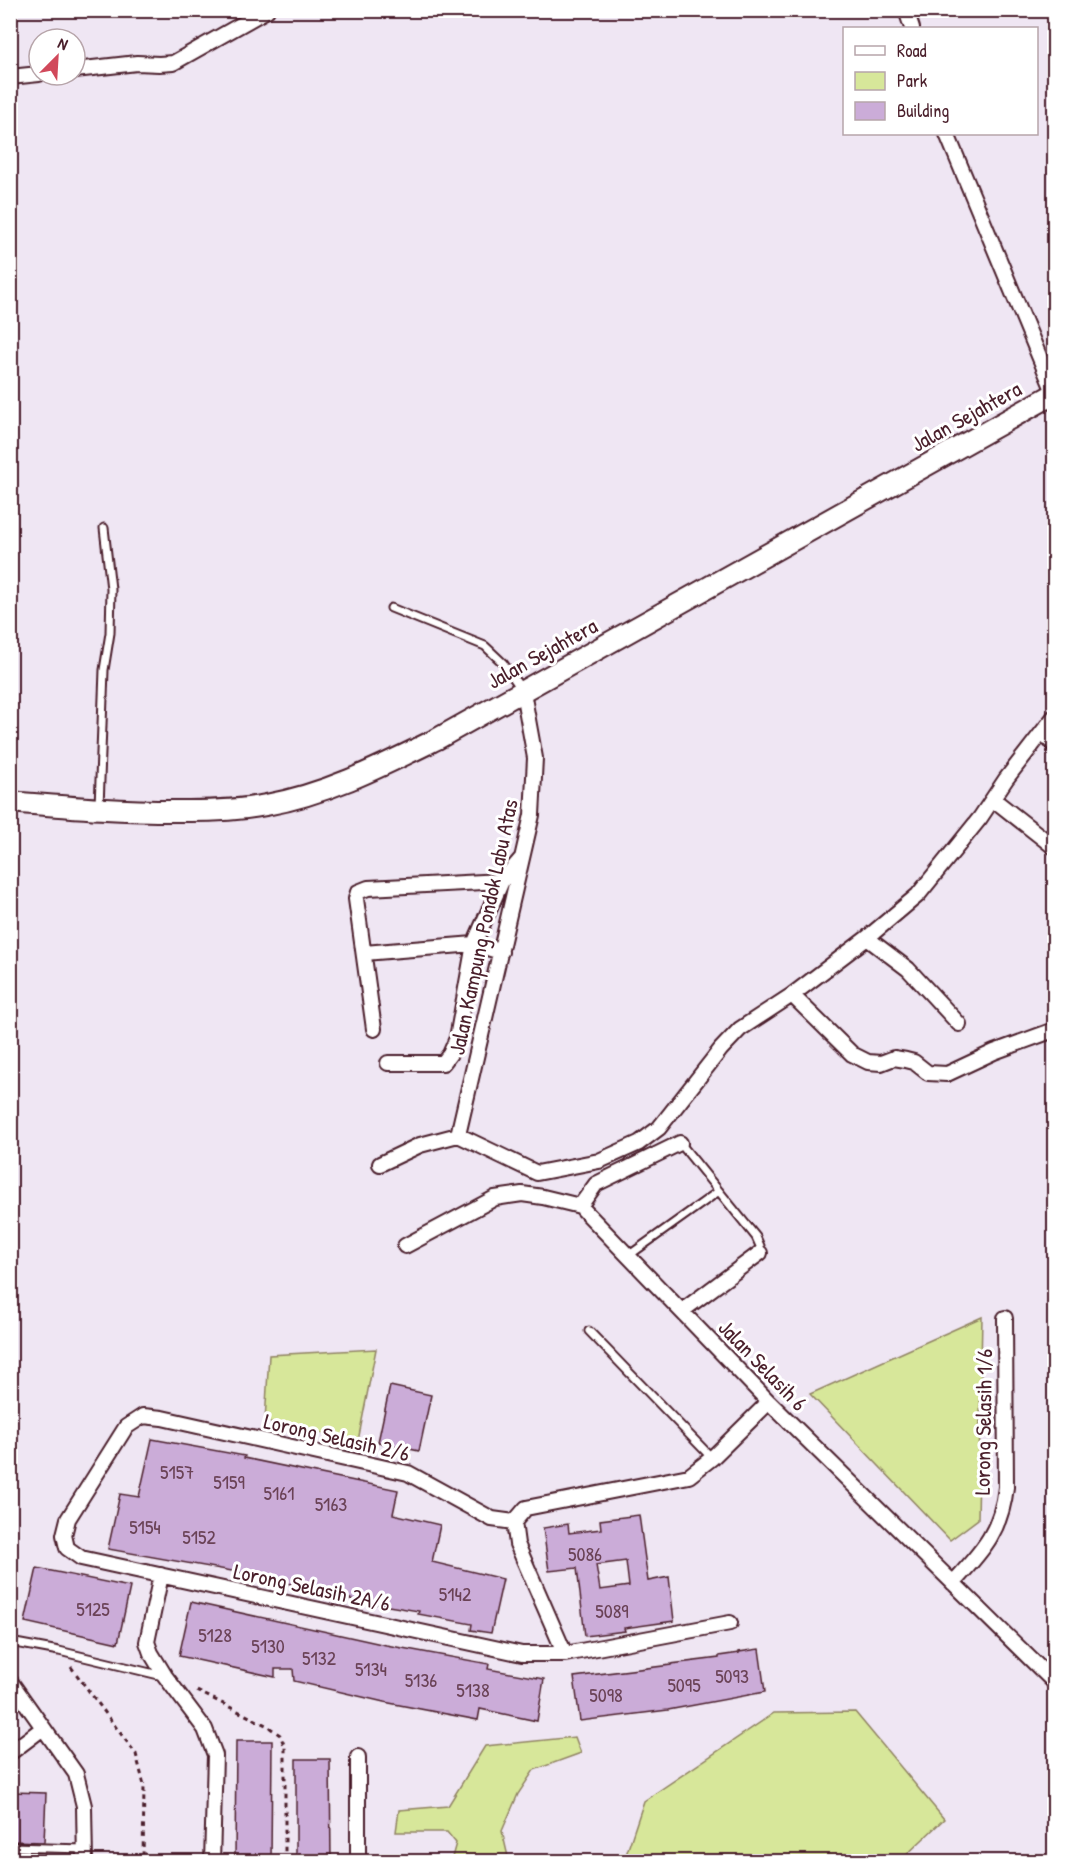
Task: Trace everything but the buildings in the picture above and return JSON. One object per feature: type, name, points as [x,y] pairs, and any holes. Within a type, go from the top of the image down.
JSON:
[{"type":"main road","name":"Jalan Sejahtera","points":[[10,802],[142,812],[229,810],[297,798],[352,780],[437,740],[1054,393]]},
{"type":"street","points":[[87,69],[137,63],[172,63],[267,10]]},
{"type":"street","points":[[906,10],[912,27]]},
{"type":"street","points":[[10,77],[27,75]]},
{"type":"street","points":[[947,135],[1054,393]]},
{"type":"street","name":"Jalan Kampung Pondok Labu Atas","points":[[458,1135],[532,815],[535,758],[523,692]]},
{"type":"street","points":[[537,1173],[598,1161],[639,1143],[659,1128],[721,1048],[740,1029],[792,995],[867,938],[918,895],[980,818],[1006,779],[1054,717]]},
{"type":"street","points":[[1043,732],[1054,745]]},
{"type":"street","points":[[993,799],[1054,847]]},
{"type":"street","points":[[388,1064],[443,1063],[450,1054],[457,1038],[474,944],[502,881],[524,855]]},
{"type":"street","points":[[374,1029],[356,899],[357,892],[368,888],[502,881]]},
{"type":"street","points":[[867,938],[908,969],[959,1024]]},
{"type":"street","points":[[364,953],[474,944],[501,952]]},
{"type":"street","points":[[792,995],[852,1054],[875,1063],[894,1058],[906,1059],[928,1073],[946,1074],[994,1052],[1054,1030]]},
{"type":"street","points":[[380,1164],[420,1144],[458,1135],[537,1173],[543,1184],[543,1197]]},
{"type":"street","points":[[405,1246],[495,1198],[522,1194],[580,1206],[596,1184],[680,1143]]},
{"type":"street","name":"Jalan Selasih 6","points":[[580,1206],[769,1402],[1054,1682]]},
{"type":"street","points":[[682,1311],[760,1253]]},
{"type":"street","name":"Lorong Selasih 1/6","points":[[953,1583],[984,1548],[996,1527],[1004,1504],[1006,1487],[1005,1318]]},
{"type":"street","points":[[730,1623],[565,1653],[518,1544],[514,1522],[526,1508],[688,1476],[712,1458],[769,1402]]},
{"type":"street","name":"Lorong Selasih 2/6","points":[[64,1535],[68,1520],[126,1427],[142,1416],[162,1418],[408,1473],[492,1519],[514,1522]]},
{"type":"street","name":"Lorong Selasih 2A/6","points":[[64,1535],[67,1548],[81,1558],[522,1654],[565,1653]]},
{"type":"street","points":[[160,1575],[147,1642],[165,1676],[205,1730],[215,1755],[212,1862]]},
{"type":"street","points":[[10,1681],[76,1773],[84,1806],[85,1855]]},
{"type":"street","points":[[10,1753],[43,1728]]},
{"type":"street","points":[[358,1757],[358,1862]]},
{"type":"lane","points":[[99,810],[104,670],[110,633],[111,589],[104,528]]},
{"type":"lane","points":[[391,608],[485,646],[503,663],[523,692]]},
{"type":"lane","points":[[680,1143],[756,1238],[760,1246],[760,1253]]},
{"type":"lane","points":[[627,1256],[718,1191]]},
{"type":"lane","points":[[589,1331],[712,1458]]},
{"type":"lane","points":[[10,1641],[165,1676]]},
{"type":"lane","points":[[10,1847],[85,1855]]},
{"type":"path","points":[[59,1651],[136,1754],[144,1785],[143,1862]]},
{"type":"path","points":[[195,1691],[266,1725],[280,1736],[285,1747],[285,1862]]},
{"type":"green space","points":[[982,1317],[978,1519],[950,1540],[810,1394]]},
{"type":"green space","points":[[376,1349],[358,1441],[265,1421],[269,1355]]},
{"type":"green space","points":[[855,1712],[944,1819],[900,1861],[624,1861],[644,1801],[774,1713]]},
{"type":"green space","points":[[575,1737],[581,1753],[534,1770],[518,1794],[502,1831],[509,1861],[451,1861],[456,1843],[447,1832],[396,1832],[399,1810],[448,1806],[485,1746]]}]
